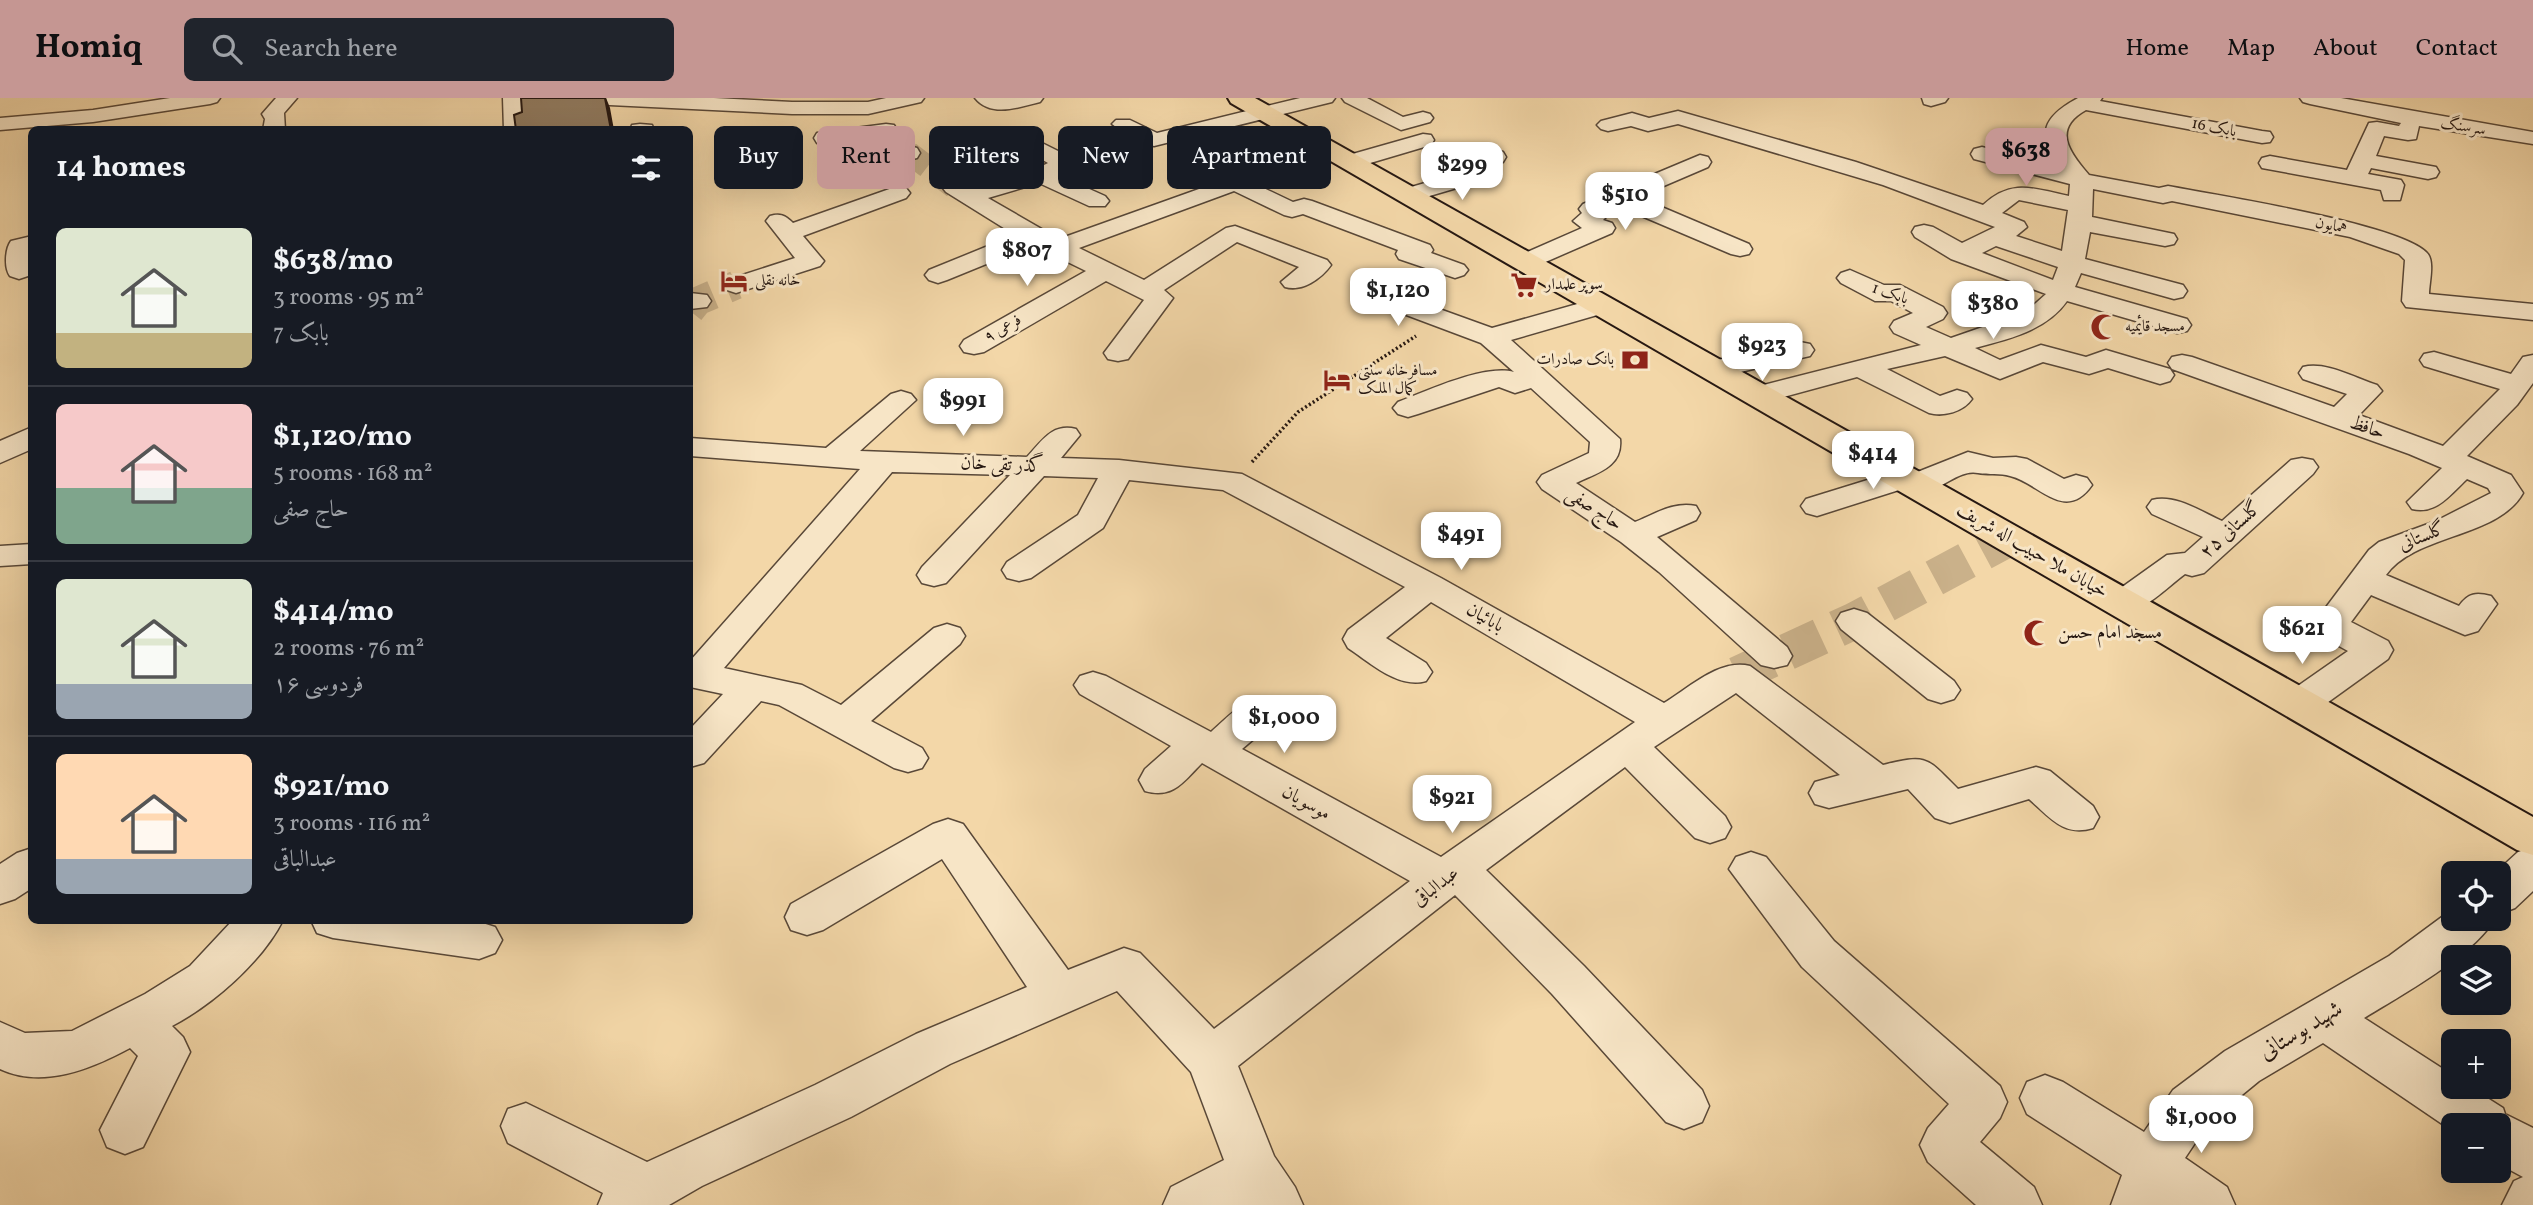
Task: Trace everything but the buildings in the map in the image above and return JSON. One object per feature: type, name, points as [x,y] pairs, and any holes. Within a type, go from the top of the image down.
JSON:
[{"type":"main road","name":"خیابان ملا حبیب اله شریف","points":[[1252,105],[1350,162],[1400,204],[1525,262],[1602,305],[2533,838]]},
{"type":"street","points":[[0,124],[93,116],[147,103],[210,98]]},
{"type":"street","points":[[275,126],[276,116],[272,114],[287,98]]},
{"type":"street","points":[[513,98],[515,126]]},
{"type":"street","points":[[605,106],[722,101],[868,108],[914,98]]},
{"type":"street","points":[[985,98],[1003,105],[1032,98]]},
{"type":"street","points":[[1153,139],[1252,105],[1325,98]]},
{"type":"street","points":[[1352,98],[1401,124],[1423,118]]},
{"type":"street","name":"سرسنگ","points":[[2310,98],[2406,112],[2533,138]]},
{"type":"street","points":[[1758,394],[1974,340],[2038,317],[2051,306],[2072,263],[2080,203],[2057,142],[2057,127],[2062,117],[2088,101]]},
{"type":"street","name":"بابک 16","points":[[2088,101],[2262,137]]},
{"type":"street","points":[[144,126],[147,103]]},
{"type":"street","points":[[1608,125],[1632,120],[1648,125],[1676,107],[1707,126],[1893,182],[2072,263],[2169,282]]},
{"type":"street","points":[[868,108],[883,126]]},
{"type":"street","points":[[2359,169],[2377,128],[2408,134],[2406,112]]},
{"type":"street","points":[[2062,117],[2169,138]]},
{"type":"street","points":[[1525,262],[1603,229],[1585,221],[1599,212],[1591,209],[1618,197],[1671,182],[1710,160],[1676,146],[1707,126]]},
{"type":"street","points":[[1350,162],[1423,140]]},
{"type":"street","points":[[1982,154],[2020,170],[2080,203],[2165,239]]},
{"type":"street","points":[[1350,223],[1459,180],[1447,172],[1495,158]]},
{"type":"street","points":[[2270,163],[2428,172]]},
{"type":"street","points":[[2359,169],[2393,185],[2392,194]]},
{"type":"street","points":[[1044,177],[1097,201]]},
{"type":"street","points":[[974,189],[961,192],[1034,236],[1153,294]]},
{"type":"street","points":[[1057,248],[1219,189]]},
{"type":"street","points":[[1248,189],[1292,210],[1304,206],[1421,250],[1408,254],[1455,270]]},
{"type":"street","points":[[736,285],[812,269],[811,261],[783,227],[898,193]]},
{"type":"street","points":[[1960,254],[1990,226],[2004,198],[2017,193],[2080,203]]},
{"type":"street","name":"همایون","points":[[2080,203],[2164,196],[2168,193],[2356,231],[2408,249],[2418,258],[2415,300],[2533,312]]},
{"type":"street","points":[[1618,197],[1740,249]]},
{"type":"street","points":[[1924,232],[1960,254],[2060,290],[2177,325]]},
{"type":"street","points":[[1118,353],[1153,294],[1234,233],[1318,265],[1294,282]]},
{"type":"street","points":[[937,275],[1034,236]]},
{"type":"street","points":[[19,271],[20,246],[28,244]]},
{"type":"street","name":"فرعی ۹","points":[[974,346],[1105,271]]},
{"type":"street","name":"بابک 1","points":[[1850,278],[1884,295],[1891,291],[1934,313],[1904,327],[1945,347]]},
{"type":"street","points":[[1370,292],[1491,337],[1602,305]]},
{"type":"street","name":"حاج صفی","points":[[1491,337],[1605,439],[1606,449],[1602,459],[1553,482],[1633,535],[1671,564],[1774,656]]},
{"type":"street","name":"حافظ","points":[[1945,347],[2000,370],[2041,353],[2089,366],[2106,358],[2171,369],[2339,419],[2455,462],[2500,482],[2518,505]]},
{"type":"street","points":[[1714,369],[1800,350]]},
{"type":"street","points":[[1860,368],[1939,407],[1957,399]]},
{"type":"street","points":[[2313,373],[2367,391],[2339,419]]},
{"type":"street","points":[[1408,408],[1472,385],[1503,378],[1515,384],[1537,378]]},
{"type":"street","points":[[2423,502],[2455,462],[2522,389]]},
{"type":"street","points":[[832,459],[901,400]]},
{"type":"street","points":[[843,416],[872,423]]},
{"type":"street","points":[[934,575],[1038,467],[1065,435]]},
{"type":"street","points":[[0,454],[28,438]]},
{"type":"street","name":"گذر تقی خان","points":[[693,447],[884,462],[1038,467],[1118,461],[1231,481]]},
{"type":"street","points":[[1019,570],[1091,520],[1118,461]]},
{"type":"street","points":[[1817,506],[1909,481],[1968,461],[1993,467],[2016,466],[2064,492],[2076,485]]},
{"type":"street","points":[[884,462],[697,676],[789,694],[908,758]]},
{"type":"street","name":"گلستانی ۲۵","points":[[2123,603],[2179,562],[2192,565],[2302,467]]},
{"type":"street","name":"بابائیان","points":[[1231,481],[1429,586],[1663,720]]},
{"type":"street","name":"گلستانی","points":[[2299,704],[2375,650],[2330,626],[2381,557],[2391,549],[2518,505]]},
{"type":"street","points":[[2163,508],[2225,535]]},
{"type":"street","points":[[1633,535],[1684,513]]},
{"type":"street","points":[[0,556],[28,554]]},
{"type":"street","points":[[2366,579],[2465,623],[2479,604]]},
{"type":"street","points":[[1413,672],[1361,639],[1429,586]]},
{"type":"street","points":[[1854,621],[1941,690]]},
{"type":"street","points":[[844,723],[947,636]]},
{"type":"street","name":"عبدالباقی","points":[[1211,1059],[1627,745],[1737,676],[1876,781]]},
{"type":"street","name":"موسویان","points":[[1093,685],[1206,748],[1452,875],[1568,979],[1684,1106]]},
{"type":"street","points":[[693,750],[752,687]]},
{"type":"street","points":[[1159,780],[1262,710]]},
{"type":"street","points":[[1627,745],[1710,827]]},
{"type":"street","points":[[1829,793],[1916,772],[1950,807],[2036,782],[2078,817]]},
{"type":"street","points":[[807,917],[948,835],[1058,994]]},
{"type":"street","points":[[2511,885],[2533,864]]},
{"type":"street","points":[[0,887],[28,868]]},
{"type":"street","points":[[1751,869],[1818,954],[1982,1101],[1946,1145],[2015,1205]]},
{"type":"street","points":[[0,1043],[19,1055],[77,1052],[206,980],[257,924]]},
{"type":"street","points":[[362,924],[479,940]]},
{"type":"street","name":"شهید بوستانی","points":[[2145,1185],[2191,1106],[2242,1066],[2405,970],[2456,931]]},
{"type":"street","points":[[526,1126],[636,1197],[933,1049],[1124,967],[1211,1059],[1265,1188],[1190,1205]]},
{"type":"street","points":[[2323,1017],[2467,1113]]},
{"type":"street","points":[[125,1130],[166,1052],[135,1022]]},
{"type":"street","points":[[2045,1098],[2145,1185],[2208,1205]]},
{"type":"street","points":[[2511,1143],[2533,1157]]},
{"type":"street","points":[[2529,1205],[2533,1199]]},
{"type":"lane","points":[[2434,360],[2522,389]]},
{"type":"path","points":[[1231,481],[1298,412],[1442,319]]},
{"type":"tunnel","points":[[915,158],[929,168]]},
{"type":"tunnel","points":[[693,307],[698,301],[736,285]]},
{"type":"tunnel","points":[[1737,675],[1854,621],[2009,538]]},
{"type":"place","name":"خانه نقلی","points":[[734,281]]},
{"type":"place","name":"سوپر علمدار","points":[[1524,285]]},
{"type":"place","name":"مسجد قایٔمیه","points":[[2104,327]]},
{"type":"place","name":"بانک صادرات","points":[[1635,360]]},
{"type":"place","name":"مسافرخانه سنتی کمال الملک","points":[[1337,380]]},
{"type":"place","name":"مسجد امام حسن","points":[[2037,633]]}]
